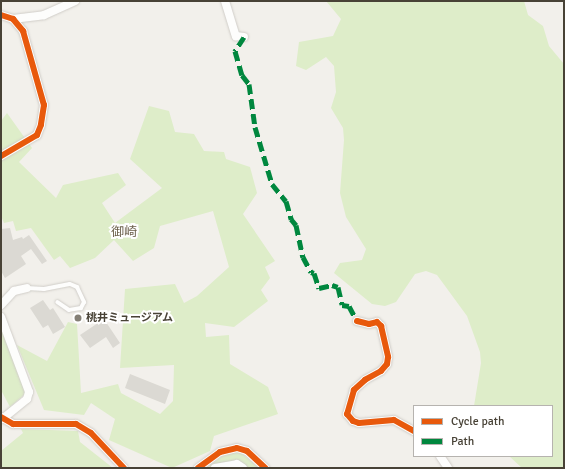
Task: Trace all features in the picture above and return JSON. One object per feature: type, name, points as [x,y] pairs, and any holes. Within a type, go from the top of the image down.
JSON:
[{"type":"street","points":[[1,15],[13,19],[44,15],[75,1]]},
{"type":"street","points":[[225,1],[236,36],[244,37]]},
{"type":"street","points":[[1,156],[37,136],[44,113],[42,96],[25,36],[13,19]]},
{"type":"street","points":[[1,305],[14,291],[27,288]]},
{"type":"street","points":[[1,317],[29,392],[27,399],[2,418],[13,424],[76,424],[91,433],[124,468]]},
{"type":"street","points":[[358,321],[370,324],[376,322],[381,326],[388,357],[387,364],[381,371],[365,380],[354,390],[347,414],[353,421],[359,423],[401,422],[413,430]]},
{"type":"street","points":[[198,468],[220,452],[237,448],[247,451],[265,468]]},
{"type":"street","points":[[441,457],[448,468]]},
{"type":"street","points":[[215,468],[236,464],[243,468]]},
{"type":"lane","points":[[27,288],[44,289],[70,284],[77,287],[84,302],[81,308],[69,310],[57,302]]},
{"type":"green space","points":[[326,1],[524,1],[528,15],[543,26],[549,46],[564,64],[564,468],[522,468],[510,457],[553,457],[553,405],[474,405],[481,363],[480,352],[467,316],[437,275],[426,271],[415,274],[396,302],[385,306],[372,304],[334,273],[340,263],[362,260],[366,249],[346,217],[340,193],[344,140],[343,128],[331,108],[336,92],[334,66],[326,57],[306,70],[296,66],[299,42],[333,36],[341,19]]},
{"type":"green space","points":[[149,106],[169,111],[175,132],[194,134],[204,151],[224,152],[226,159],[250,167],[257,193],[243,214],[275,261],[265,267],[270,278],[261,290],[268,301],[234,327],[205,323],[206,337],[229,335],[230,364],[268,387],[278,414],[214,436],[210,451],[172,468],[109,440],[115,419],[91,403],[84,415],[44,410],[17,345],[47,361],[68,322],[77,324],[81,393],[118,384],[121,393],[160,414],[173,401],[174,365],[120,368],[125,289],[175,284],[184,303],[197,296],[229,267],[213,211],[160,226],[154,248],[133,261],[114,240],[95,258],[70,268],[60,256],[54,260],[31,228],[16,231],[13,221],[4,223],[1,216],[1,121],[7,113],[32,148],[19,162],[56,198],[63,185],[118,173],[126,185],[102,203],[115,223],[162,188],[130,159]]},
{"type":"green space","points":[[1,325],[26,393],[10,407],[1,390]]},
{"type":"green space","points":[[21,429],[78,431],[80,442],[113,468],[1,468],[1,451],[23,433]]},
{"type":"green space","points":[[240,452],[259,468],[206,468],[225,454]]},
{"type":"building","points":[[10,228],[13,240],[22,237],[23,239],[29,235],[47,261],[42,264],[31,249],[21,256],[26,264],[5,278],[1,271],[1,229]]},
{"type":"building","points":[[43,300],[50,310],[53,308],[65,327],[53,334],[48,325],[43,328],[30,308]]},
{"type":"building","points":[[104,319],[120,343],[113,348],[106,337],[90,348],[80,335]]},
{"type":"building","points":[[130,374],[170,390],[165,404],[125,388]]},
{"type":"marked path","points":[[244,37],[235,51],[242,75],[249,84],[255,127],[272,184],[286,201],[291,219],[296,225],[303,257],[311,272],[314,273],[319,288],[332,285],[338,287],[342,305],[349,306],[357,321]]},
{"type":"cycle path","points":[[1,15],[13,19],[23,31],[44,105],[41,125],[37,135],[1,156]]},
{"type":"cycle path","points":[[357,321],[369,324],[377,322],[381,326],[388,357],[387,364],[381,371],[365,380],[354,390],[347,414],[353,421],[359,423],[394,420],[413,430]]},
{"type":"cycle path","points":[[1,417],[13,424],[76,424],[91,433],[124,468]]},
{"type":"cycle path","points":[[198,468],[220,452],[237,448],[247,451],[265,468]]},
{"type":"place","name":"桃井ミュージアム","points":[[78,318]]},
{"type":"district","name":"御崎","points":[[124,232]]}]
